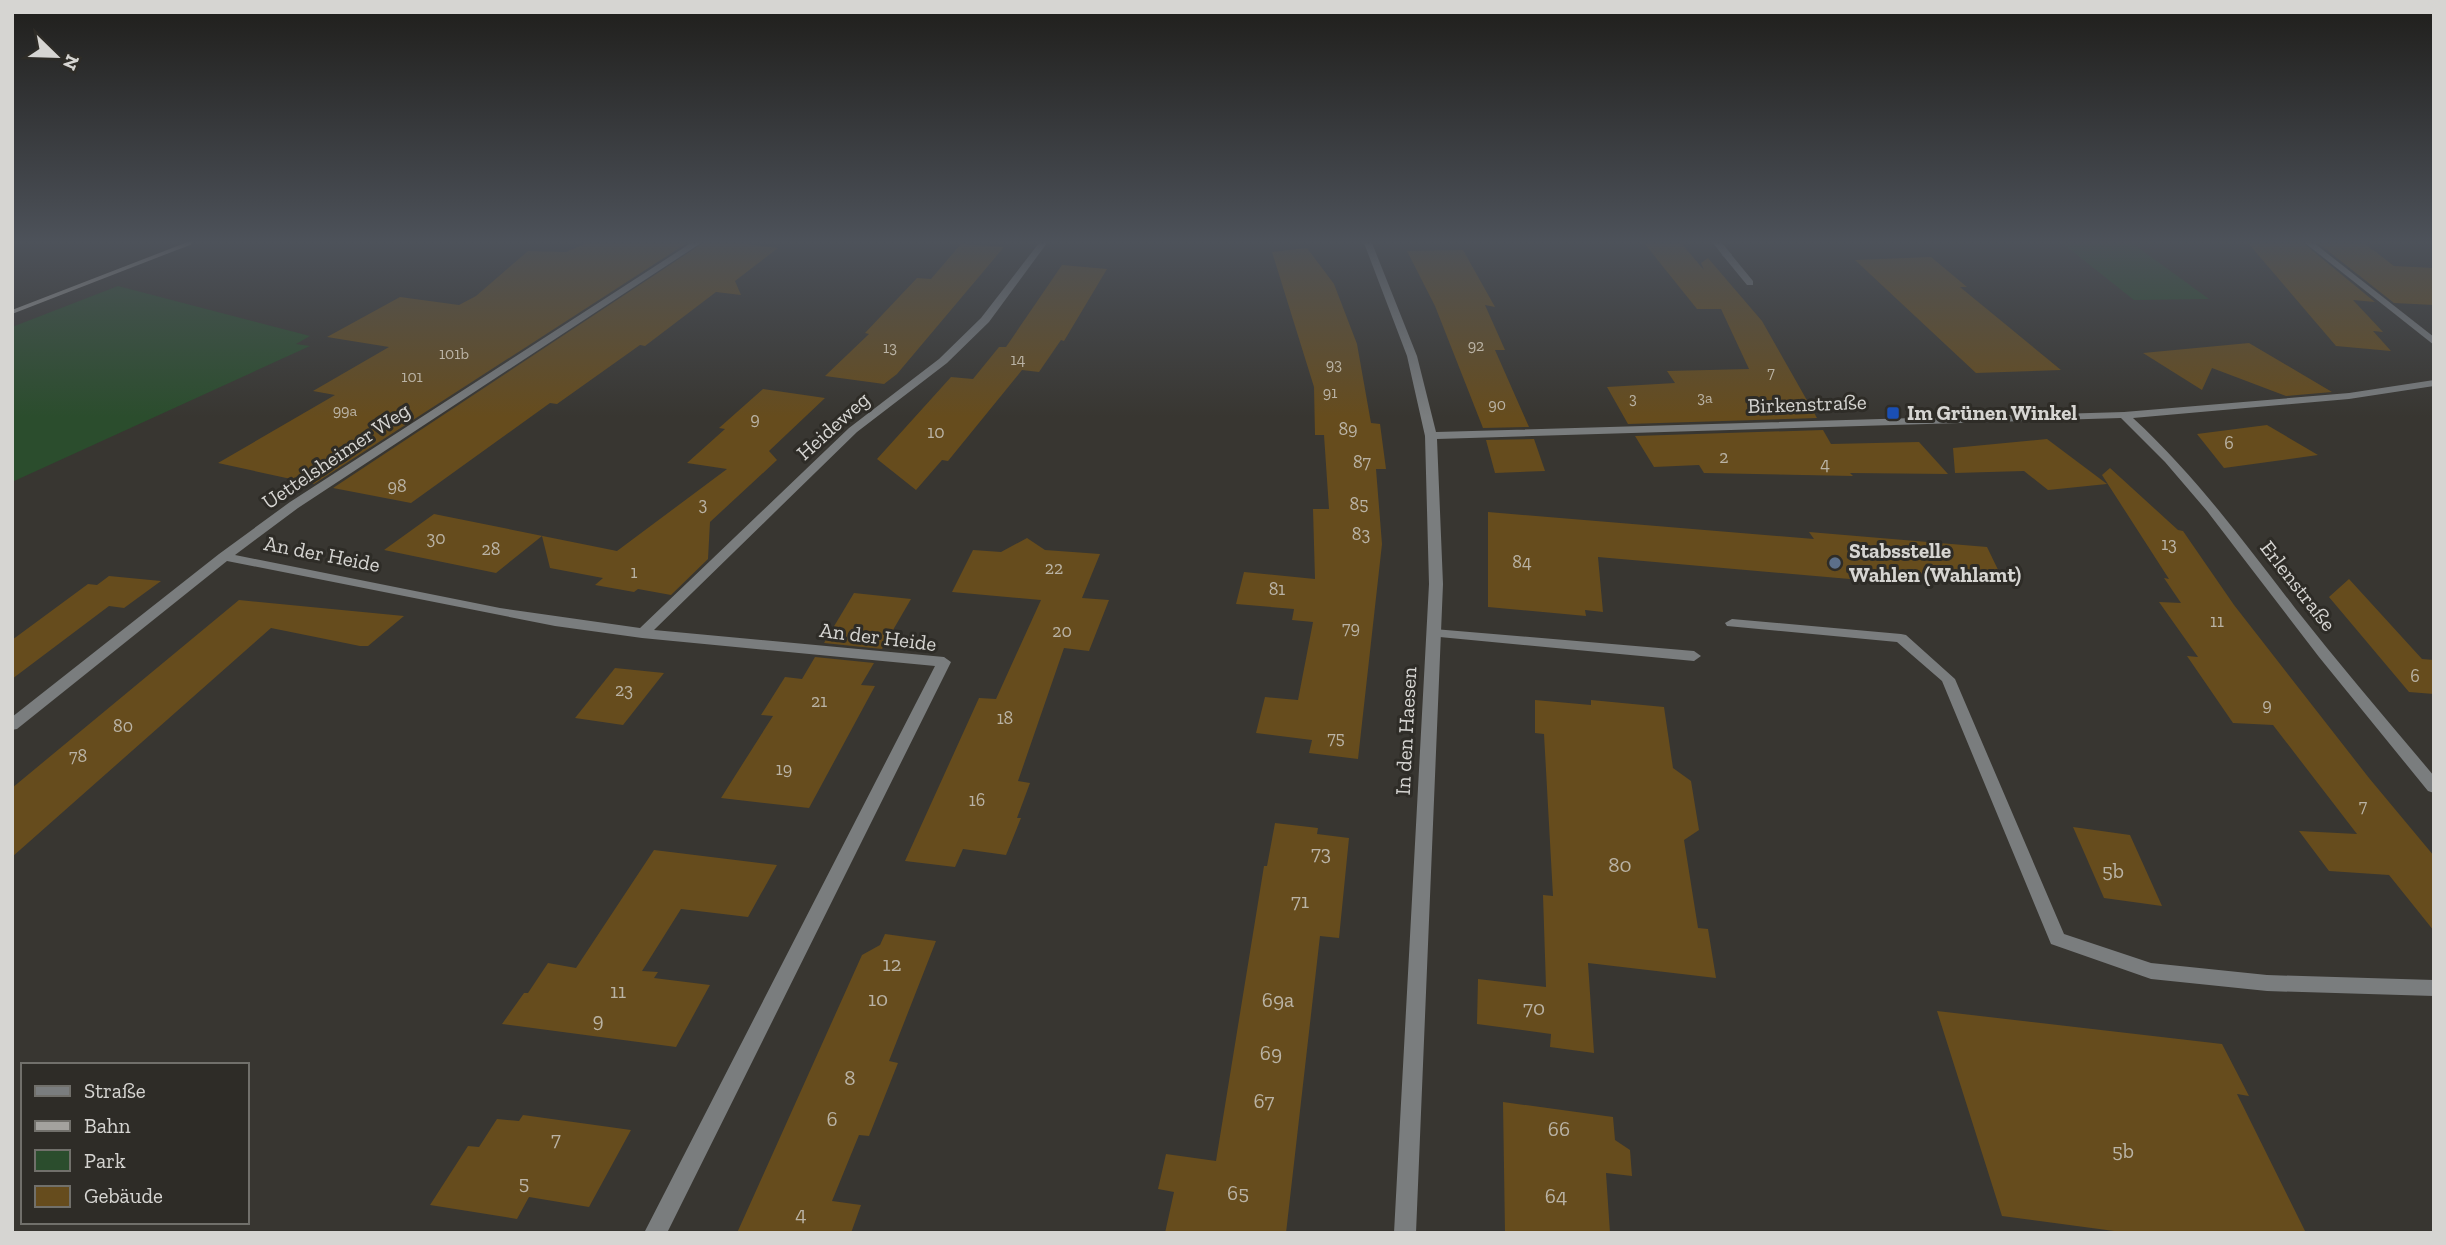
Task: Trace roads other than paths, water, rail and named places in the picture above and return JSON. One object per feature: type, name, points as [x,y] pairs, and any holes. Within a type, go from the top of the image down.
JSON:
[{"type":"street","name":"Uettelsheimer Weg","points":[[12,725],[294,505],[608,301]]},
{"type":"street","name":"Heideweg","points":[[642,634],[853,430],[943,361],[977,328],[998,301]]},
{"type":"street","name":"In den Haesen","points":[[1391,301],[1412,356],[1432,436],[1436,584],[1405,1233]]},
{"type":"street","points":[[2382,301],[2434,342]]},
{"type":"street","name":"Birkenstraße","points":[[1432,436],[2124,415],[2335,398],[2434,383]]},
{"type":"street","name":"Erlenstraße","points":[[2124,415],[2157,444],[2191,483],[2308,634],[2434,787]]},
{"type":"street","name":"An der Heide","points":[[224,557],[501,612],[642,634],[944,662],[655,1233]]},
{"type":"street","points":[[1732,623],[1901,638],[1948,679],[2057,939],[2151,971],[2267,983],[2434,988]]},
{"type":"street","points":[[1434,633],[1694,656]]},
{"type":"railway","points":[[12,312],[40,301]]},
{"type":"place","name":"Im Grünen Winkel","points":[[1893,413]]},
{"type":"place","name":"Stabsstelle Wahlen (Wahlamt)","points":[[1835,563]]}]
